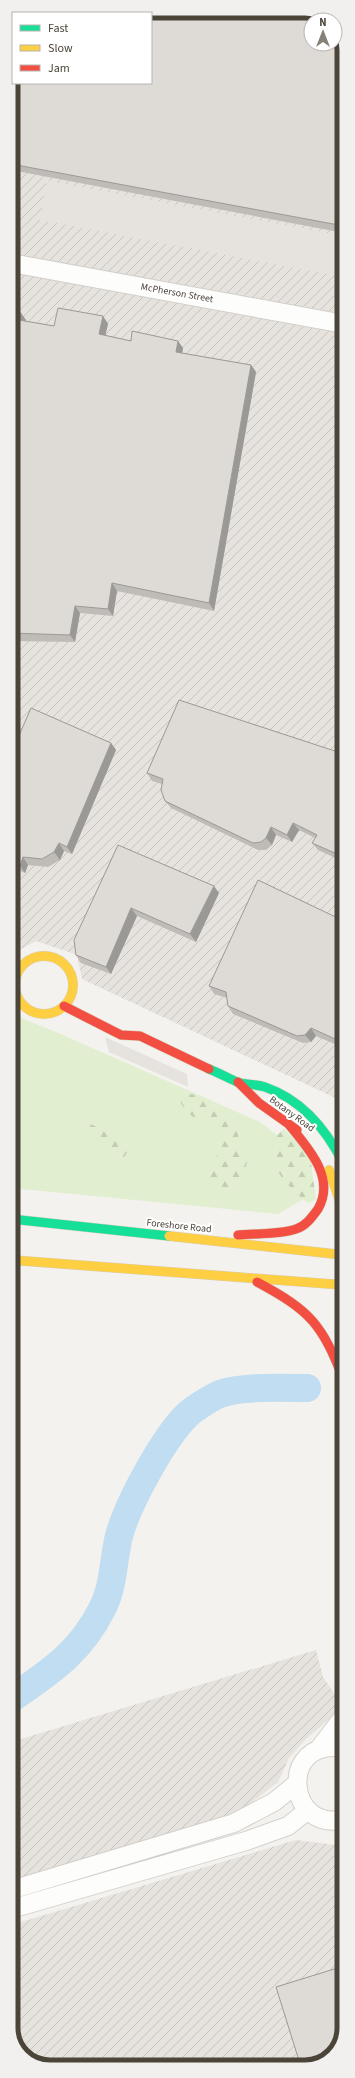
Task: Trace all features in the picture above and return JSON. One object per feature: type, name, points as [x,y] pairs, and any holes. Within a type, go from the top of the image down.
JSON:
[{"type":"main road","points":[[18,972],[23,965],[30,959],[40,956],[50,956],[59,960],[71,973],[76,993],[64,1006],[56,1011],[46,1014],[37,1013],[28,1009],[18,997]]},
{"type":"main road","points":[[18,964],[23,965]]},
{"type":"main road","name":"Botany Road","points":[[64,1006],[121,1035],[140,1036],[238,1082],[264,1087],[285,1096],[318,1122],[332,1141],[337,1151]]},
{"type":"main road","name":"Botany Road","points":[[131,1026],[140,1036]]},
{"type":"main road","name":"Botany Road","points":[[238,1082],[259,1103],[310,1139],[323,1157],[337,1189]]},
{"type":"main road","points":[[192,1239],[298,1228],[307,1223],[316,1212],[324,1200],[325,1190],[323,1175],[317,1161],[286,1121]]},
{"type":"main road","points":[[332,1141],[337,1146]]},
{"type":"main road","name":"Foreshore Road","points":[[18,1219],[337,1254]]},
{"type":"main road","points":[[18,1261],[337,1284]]},
{"type":"main road","points":[[251,1278],[297,1305],[308,1314],[326,1339],[337,1364]]},
{"type":"street","name":"McPherson Street","points":[[18,264],[337,323]]},
{"type":"street","points":[[318,1750],[337,1725]]},
{"type":"street","points":[[337,1747],[332,1746],[318,1750],[306,1758],[299,1770],[296,1784],[300,1798],[308,1810],[328,1820],[337,1819]]},
{"type":"street","points":[[18,1888],[234,1823],[274,1802],[296,1784]]},
{"type":"street","points":[[18,1907],[246,1841],[288,1826],[308,1810]]},
{"type":"shaded area","points":[[152,18],[303,18],[303,52],[337,52],[337,1099],[82,979],[77,955],[36,941],[18,950],[18,84],[152,84]]},
{"type":"shaded area","points":[[47,181],[337,235],[337,276],[40,220]]},
{"type":"shaded area","points":[[105,1037],[187,1074],[188,1087],[109,1052]]},
{"type":"shaded area","points":[[316,1650],[323,1677],[337,1698],[337,1711],[305,1740],[289,1758],[278,1782],[236,1815],[18,1881],[18,1740]]},
{"type":"shaded area","points":[[296,1840],[337,1845],[337,2032],[335,2039],[319,2057],[309,2060],[48,2060],[38,2058],[29,2052],[22,2044],[18,2032],[18,1923]]},
{"type":"green space","points":[[18,1017],[56,1032],[260,1122],[285,1141],[305,1198],[278,1214],[18,1189]]},
{"type":"green space","points":[[188,1094],[201,1096],[215,1102],[232,1117],[236,1123],[239,1139],[246,1149],[248,1159],[242,1174],[228,1191],[212,1183],[208,1172],[215,1161],[219,1148],[220,1141],[217,1129],[207,1121],[194,1118],[184,1108],[179,1099]]},
{"type":"green space","points":[[90,1124],[123,1142],[128,1148],[124,1157],[112,1154],[100,1148],[87,1133],[85,1127]]},
{"type":"green space","points":[[284,1129],[310,1155],[316,1200],[308,1203],[291,1188],[276,1169],[272,1159],[272,1148],[275,1138]]},
{"type":"building","points":[[152,18],[303,18],[303,52],[337,52],[337,225],[18,165],[18,84],[152,84]]},
{"type":"building","points":[[58,308],[103,316],[99,334],[131,341],[132,331],[178,341],[176,352],[251,365],[209,603],[112,583],[108,609],[75,606],[70,635],[18,633],[18,312],[21,313],[19,320],[54,326]]},
{"type":"building","points":[[179,700],[337,752],[337,854],[312,843],[317,835],[293,823],[287,835],[271,827],[266,838],[261,842],[253,843],[165,801],[161,790],[163,779],[147,773]]},
{"type":"building","points":[[31,708],[111,743],[67,847],[59,843],[54,852],[42,859],[23,857],[20,866],[18,865],[18,738]]},
{"type":"building","points":[[118,845],[214,886],[190,934],[131,908],[106,967],[76,955],[74,940]]},
{"type":"building","points":[[258,880],[337,918],[337,1040],[311,1028],[305,1035],[297,1036],[228,1006],[226,992],[209,986]]},
{"type":"building","points":[[337,1968],[337,2032],[333,2044],[325,2053],[319,2057],[309,2060],[299,2060],[276,1987]]},
{"type":"waterway","points":[[18,1694],[39,1680],[74,1650],[93,1624],[102,1609],[109,1592],[119,1536],[130,1507],[157,1455],[187,1415],[212,1398],[229,1391],[263,1388],[307,1388]]},
{"type":"traffic: fast","points":[[209,1069],[237,1082],[265,1087],[291,1100],[302,1108],[322,1128],[337,1152]]},
{"type":"traffic: fast","points":[[18,1220],[169,1236]]},
{"type":"traffic: slow","points":[[18,972],[28,961],[33,958],[44,956],[55,958],[68,969],[71,974],[73,985]]},
{"type":"traffic: slow","points":[[18,998],[28,1009],[33,1012],[44,1014],[55,1012],[68,1001],[71,996],[73,985]]},
{"type":"traffic: slow","points":[[329,1170],[337,1193]]},
{"type":"traffic: slow","points":[[169,1236],[337,1254]]},
{"type":"traffic: slow","points":[[18,1261],[337,1284]]},
{"type":"traffic: jam","points":[[64,1006],[121,1035],[140,1036],[209,1069]]},
{"type":"traffic: jam","points":[[238,1082],[259,1103],[297,1130]]},
{"type":"traffic: jam","points":[[238,1235],[275,1233],[300,1228],[318,1209],[323,1197],[324,1185],[321,1173],[302,1140],[286,1121]]},
{"type":"traffic: jam","points":[[257,1282],[290,1302],[312,1321],[321,1332],[337,1364]]}]
